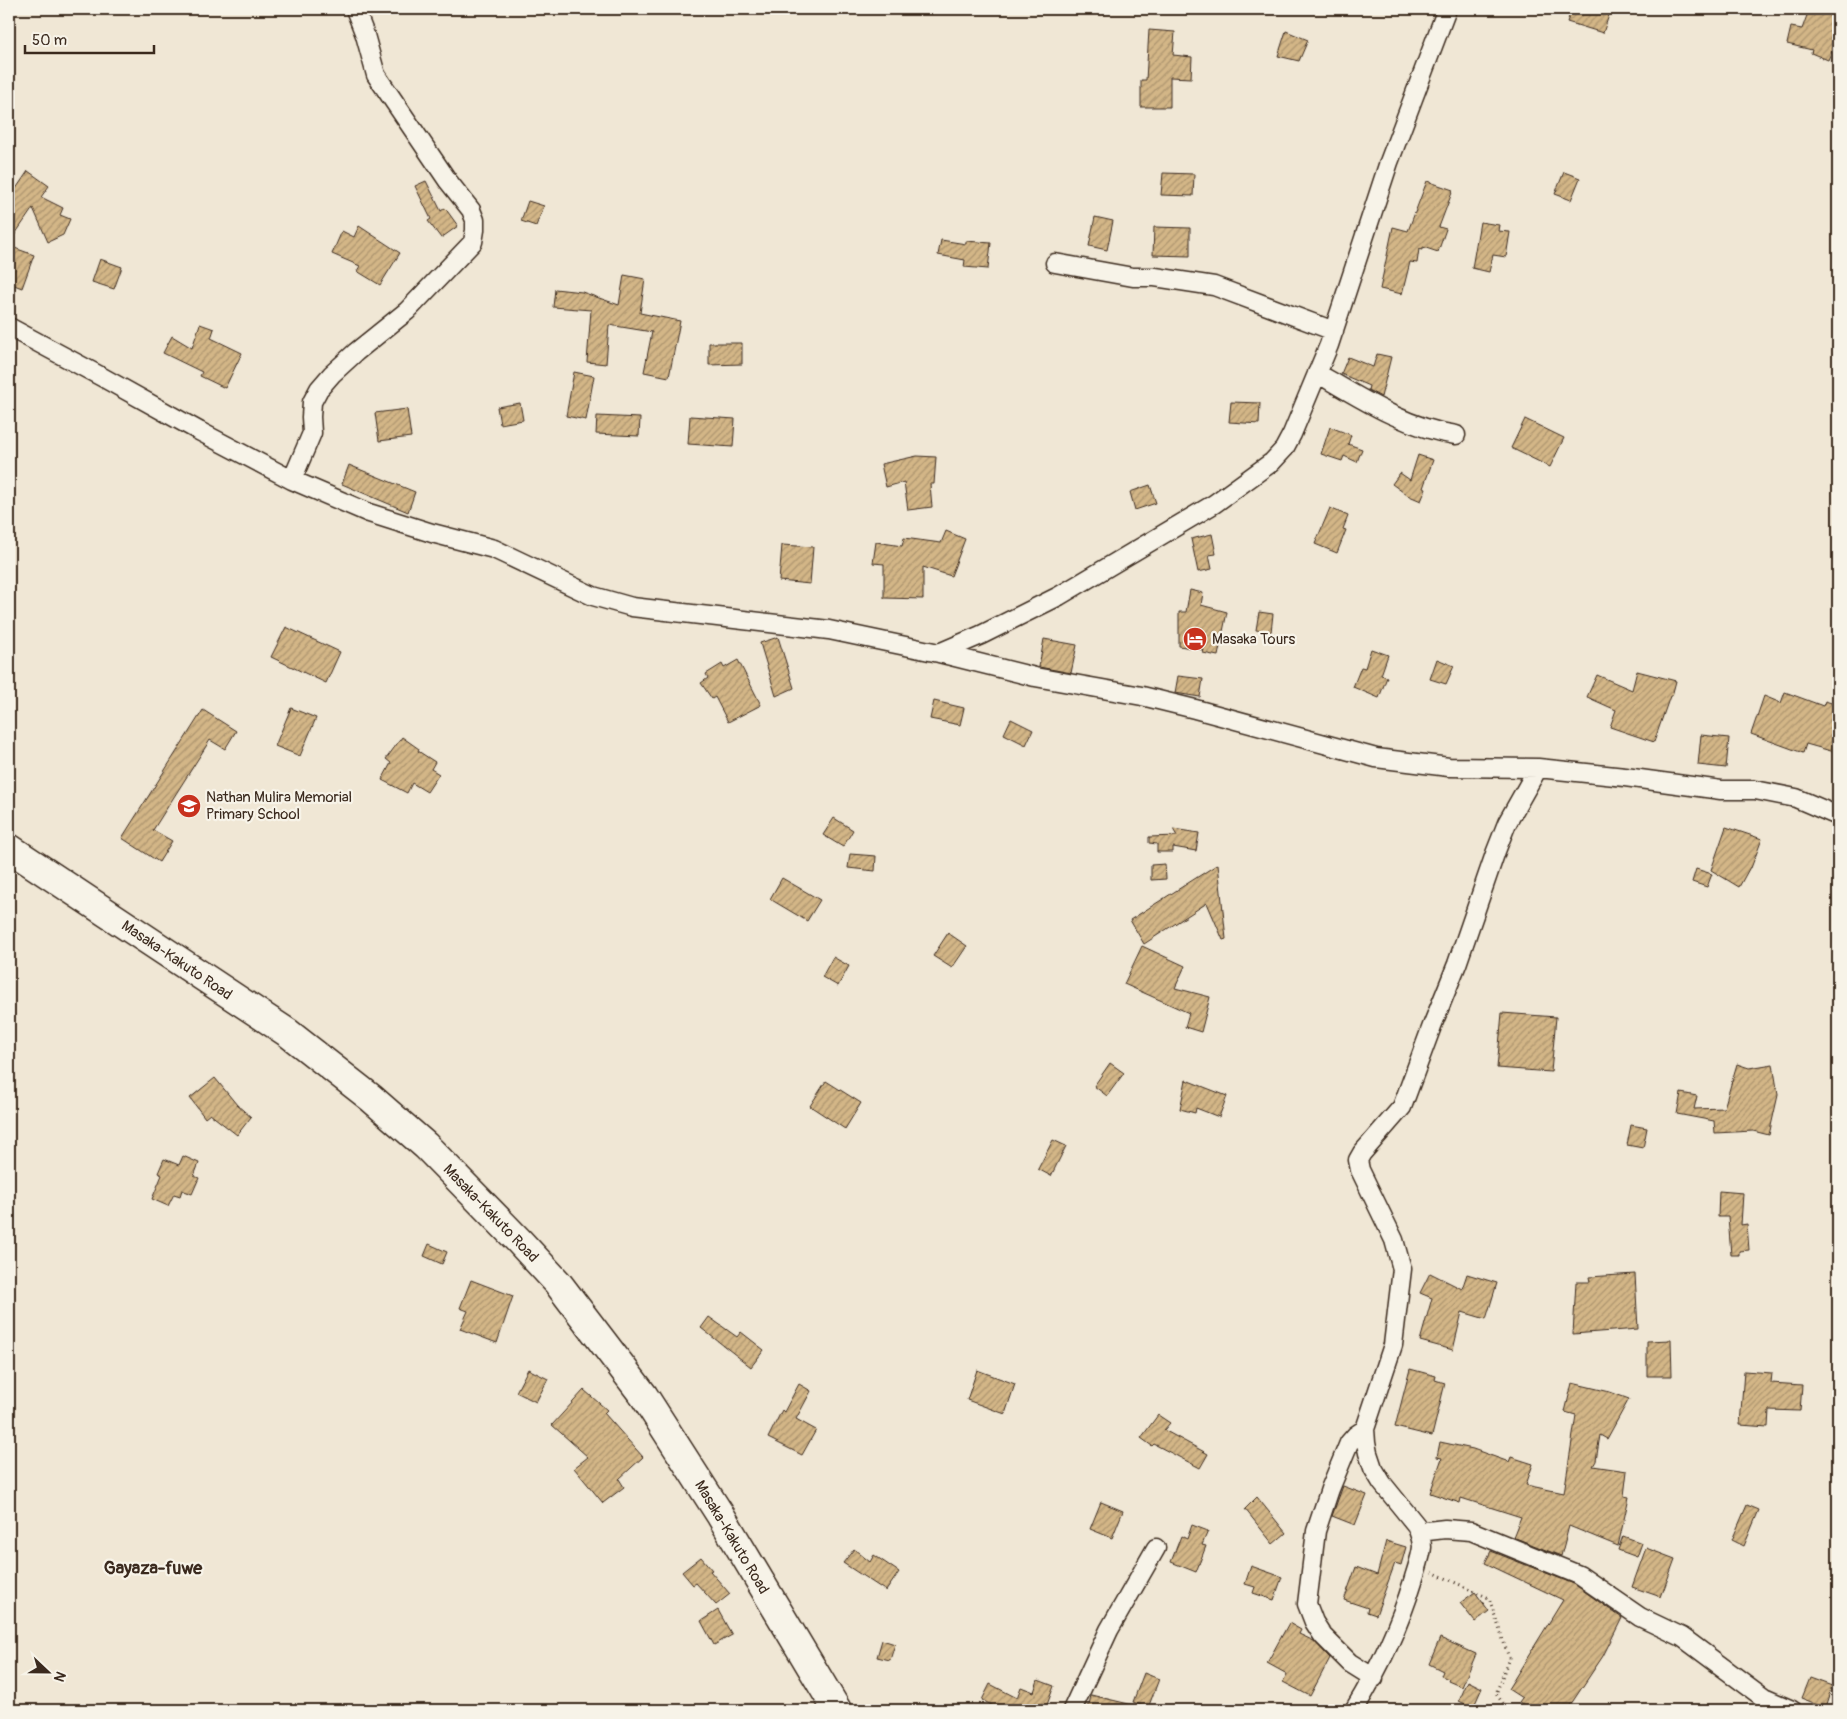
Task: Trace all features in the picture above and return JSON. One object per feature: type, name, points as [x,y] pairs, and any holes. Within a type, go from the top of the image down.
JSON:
[{"type":"highway","name":"Masaka-Kakuto Road","points":[[9,848],[288,1033],[372,1098],[426,1146],[519,1241],[557,1282],[644,1396],[721,1516],[837,1710]]},
{"type":"street","points":[[292,480],[312,433],[312,402],[319,389],[356,352],[407,311],[473,242],[476,230],[471,210],[448,181],[376,75],[365,35],[355,9]]},
{"type":"street","points":[[939,653],[981,635],[1059,596],[1214,504],[1272,462],[1284,449],[1292,434],[1334,331],[1390,162],[1448,9]]},
{"type":"street","points":[[1055,263],[1133,277],[1155,277],[1214,286],[1334,331]]},
{"type":"street","points":[[9,327],[292,480],[369,513],[432,533],[494,549],[593,596],[632,607],[829,630],[939,653],[1035,677],[1142,696],[1376,758],[1449,767],[1538,768],[1721,790],[1755,790],[1796,798],[1838,816]]},
{"type":"street","points":[[1317,373],[1367,402],[1408,421],[1442,433],[1456,435]]},
{"type":"street","points":[[1354,1710],[1374,1678],[1406,1605],[1422,1546],[1416,1525],[1382,1483],[1373,1468],[1368,1453],[1365,1429],[1393,1345],[1402,1268],[1394,1240],[1360,1170],[1358,1160],[1402,1106],[1457,964],[1496,851],[1508,823],[1538,768]]},
{"type":"street","points":[[1365,1429],[1349,1443],[1330,1489],[1316,1532],[1307,1604],[1314,1622],[1323,1636],[1350,1663],[1374,1678]]},
{"type":"street","points":[[1419,1532],[1445,1529],[1471,1531],[1579,1575],[1640,1616],[1682,1637],[1764,1698],[1792,1710]]},
{"type":"street","points":[[1072,1710],[1109,1630],[1156,1548]]},
{"type":"path","points":[[1418,1565],[1489,1598],[1509,1658],[1496,1694],[1508,1710]]},
{"type":"building","points":[[1572,9],[1611,9],[1603,33],[1567,22]]},
{"type":"building","points":[[1809,10],[1821,15],[1822,12],[1838,18],[1838,36],[1828,60],[1811,53],[1812,50],[1787,44],[1791,27],[1802,29]]},
{"type":"building","points":[[1149,30],[1175,32],[1173,55],[1192,57],[1191,78],[1170,77],[1170,107],[1141,107],[1141,80],[1146,80]]},
{"type":"building","points":[[1286,31],[1308,40],[1299,61],[1278,56]]},
{"type":"building","points":[[28,171],[49,186],[41,197],[63,208],[60,215],[70,219],[63,235],[48,242],[33,208],[9,243],[9,199]]},
{"type":"building","points":[[1564,172],[1580,178],[1571,200],[1555,194]]},
{"type":"building","points":[[1163,173],[1194,174],[1193,196],[1161,195]]},
{"type":"building","points":[[426,181],[441,211],[445,208],[458,226],[441,238],[428,221],[431,219],[415,186]]},
{"type":"building","points":[[1427,181],[1453,190],[1439,227],[1446,229],[1438,252],[1423,247],[1423,250],[1419,249],[1417,263],[1410,262],[1402,294],[1380,289],[1393,227],[1408,231]]},
{"type":"building","points":[[528,201],[544,206],[536,226],[521,221]]},
{"type":"building","points":[[1095,217],[1113,221],[1107,250],[1089,246]]},
{"type":"building","points":[[1480,222],[1499,225],[1498,231],[1510,232],[1506,257],[1493,255],[1489,272],[1472,268]]},
{"type":"building","points":[[359,226],[400,253],[380,285],[357,271],[360,266],[332,254],[342,231],[354,237]]},
{"type":"building","points":[[1154,227],[1190,228],[1190,256],[1153,255]]},
{"type":"building","points":[[941,240],[966,244],[966,241],[991,243],[988,269],[964,267],[965,260],[938,255]]},
{"type":"building","points":[[9,246],[34,255],[22,288],[9,283]]},
{"type":"building","points":[[100,259],[122,267],[114,289],[92,282]]},
{"type":"building","points":[[624,275],[645,279],[640,313],[680,321],[669,377],[644,372],[652,332],[609,325],[606,364],[587,362],[591,310],[553,307],[555,289],[582,292],[619,305]]},
{"type":"building","points":[[200,324],[214,329],[211,338],[242,353],[225,388],[200,376],[202,372],[163,353],[172,336],[192,348]]},
{"type":"building","points":[[709,343],[742,343],[742,364],[709,365]]},
{"type":"building","points":[[1377,354],[1391,357],[1381,397],[1368,390],[1369,386],[1341,374],[1348,357],[1373,367]]},
{"type":"building","points":[[574,372],[594,376],[586,420],[566,416]]},
{"type":"building","points":[[1231,402],[1260,403],[1259,424],[1229,422]]},
{"type":"building","points":[[520,403],[523,420],[500,424],[497,407]]},
{"type":"building","points":[[407,409],[411,437],[379,441],[375,413]]},
{"type":"building","points":[[597,416],[640,418],[639,436],[596,434]]},
{"type":"building","points":[[690,416],[735,419],[733,447],[688,444]]},
{"type":"building","points":[[1525,419],[1564,438],[1550,467],[1511,448]]},
{"type":"building","points":[[1330,427],[1351,435],[1348,444],[1362,449],[1357,462],[1344,456],[1342,461],[1321,454]]},
{"type":"building","points":[[1418,455],[1433,460],[1423,488],[1426,489],[1421,501],[1407,495],[1392,484],[1400,473],[1410,480]]},
{"type":"building","points":[[917,456],[936,457],[934,484],[930,484],[932,507],[908,510],[904,482],[886,487],[881,464]]},
{"type":"building","points":[[349,465],[415,492],[408,512],[342,484]]},
{"type":"building","points":[[1150,485],[1156,503],[1135,510],[1130,492]]},
{"type":"building","points":[[1330,508],[1348,516],[1343,529],[1346,530],[1337,553],[1315,544]]},
{"type":"building","points":[[946,531],[965,539],[951,576],[923,567],[923,599],[884,598],[884,564],[873,563],[876,542],[902,546],[904,538],[941,543]]},
{"type":"building","points":[[1212,534],[1216,554],[1209,555],[1212,569],[1198,572],[1191,539]]},
{"type":"building","points":[[782,545],[813,547],[810,584],[779,581]]},
{"type":"building","points":[[1190,590],[1203,593],[1201,605],[1227,612],[1218,656],[1203,653],[1204,650],[1179,646],[1179,612],[1186,612]]},
{"type":"building","points":[[1259,612],[1273,614],[1271,632],[1256,630]]},
{"type":"building","points":[[286,627],[340,652],[326,683],[271,657]]},
{"type":"building","points":[[778,637],[794,688],[776,696],[760,643]]},
{"type":"building","points":[[1044,639],[1077,645],[1071,673],[1039,667]]},
{"type":"building","points":[[1371,649],[1388,655],[1381,675],[1387,677],[1379,698],[1353,687],[1361,667],[1365,668]]},
{"type":"building","points":[[1437,659],[1454,666],[1446,684],[1430,679]]},
{"type":"building","points":[[738,660],[761,705],[728,722],[715,697],[712,699],[701,683],[708,678],[706,674],[722,664],[724,668]]},
{"type":"building","points":[[1637,671],[1676,681],[1654,742],[1610,727],[1616,710],[1587,697],[1597,675],[1632,690]]},
{"type":"building","points":[[1178,676],[1203,679],[1200,697],[1175,693]]},
{"type":"building","points":[[1785,692],[1823,706],[1825,701],[1838,705],[1838,753],[1806,744],[1803,753],[1751,734],[1764,696],[1781,703]]},
{"type":"building","points":[[934,701],[964,708],[960,725],[930,719]]},
{"type":"building","points":[[291,708],[316,718],[300,756],[275,746]]},
{"type":"building","points":[[203,710],[236,731],[225,749],[210,740],[153,830],[172,841],[159,862],[122,838]]},
{"type":"building","points":[[1011,719],[1033,730],[1026,745],[1004,734]]},
{"type":"building","points":[[1701,735],[1729,738],[1726,768],[1698,765]]},
{"type":"building","points":[[402,737],[435,762],[431,769],[439,774],[427,792],[412,783],[407,793],[382,780],[391,763],[386,759]]},
{"type":"building","points":[[834,818],[853,830],[843,847],[823,835]]},
{"type":"building","points":[[1726,827],[1762,839],[1751,868],[1739,887],[1711,870]]},
{"type":"building","points":[[1173,829],[1199,833],[1196,851],[1173,847],[1173,852],[1157,852],[1157,844],[1149,843],[1149,837],[1177,836]]},
{"type":"building","points":[[850,854],[876,856],[875,871],[848,868]]},
{"type":"building","points":[[1165,864],[1166,879],[1151,880],[1151,865]]},
{"type":"building","points":[[1218,864],[1226,939],[1223,940],[1207,903],[1144,944],[1130,920]]},
{"type":"building","points":[[1696,869],[1712,874],[1707,887],[1692,882]]},
{"type":"building","points":[[782,878],[820,900],[807,921],[770,899]]},
{"type":"building","points":[[948,933],[967,946],[952,968],[933,956]]},
{"type":"building","points":[[1142,946],[1185,966],[1175,988],[1210,997],[1201,1032],[1185,1027],[1189,1013],[1124,984]]},
{"type":"building","points":[[833,957],[849,966],[838,986],[822,977]]},
{"type":"building","points":[[1502,1013],[1556,1017],[1551,1072],[1497,1068]]},
{"type":"building","points":[[1110,1063],[1124,1073],[1107,1096],[1094,1086]]},
{"type":"building","points":[[1737,1064],[1749,1068],[1773,1064],[1778,1095],[1769,1135],[1753,1131],[1715,1133],[1714,1121],[1677,1114],[1681,1093],[1697,1096],[1694,1109],[1724,1108]]},
{"type":"building","points":[[215,1078],[237,1105],[251,1117],[237,1135],[210,1114],[205,1118],[190,1098]]},
{"type":"building","points":[[1186,1080],[1227,1096],[1219,1117],[1196,1108],[1195,1113],[1180,1109]]},
{"type":"building","points":[[826,1081],[861,1103],[845,1129],[810,1106]]},
{"type":"building","points":[[1631,1125],[1647,1128],[1643,1148],[1627,1145]]},
{"type":"building","points":[[1053,1140],[1066,1146],[1051,1176],[1038,1169]]},
{"type":"building","points":[[183,1156],[199,1163],[194,1176],[199,1178],[192,1194],[182,1190],[180,1196],[174,1194],[168,1206],[152,1199],[162,1175],[158,1173],[164,1159],[179,1165]]},
{"type":"building","points":[[1719,1191],[1743,1193],[1741,1225],[1747,1224],[1749,1250],[1739,1251],[1739,1255],[1731,1255],[1728,1217],[1718,1217]]},
{"type":"building","points":[[429,1244],[447,1252],[442,1264],[424,1256]]},
{"type":"building","points":[[1430,1273],[1462,1289],[1467,1274],[1497,1283],[1486,1319],[1462,1312],[1453,1350],[1420,1341],[1432,1298],[1420,1293]]},
{"type":"building","points":[[1635,1274],[1638,1329],[1573,1334],[1576,1282],[1590,1282],[1589,1277]]},
{"type":"building","points":[[471,1280],[513,1296],[497,1343],[460,1329],[468,1311],[460,1308]]},
{"type":"building","points":[[709,1317],[737,1337],[741,1332],[764,1350],[751,1367],[701,1328]]},
{"type":"building","points":[[1671,1340],[1672,1376],[1647,1376],[1647,1341]]},
{"type":"building","points":[[528,1369],[548,1379],[536,1402],[516,1392]]},
{"type":"building","points":[[1410,1369],[1436,1376],[1435,1380],[1445,1383],[1432,1436],[1395,1427]]},
{"type":"building","points":[[977,1370],[1015,1384],[1005,1414],[967,1400]]},
{"type":"building","points":[[1744,1371],[1772,1373],[1771,1383],[1802,1385],[1800,1411],[1769,1410],[1768,1427],[1740,1425]]},
{"type":"building","points":[[1572,1383],[1610,1392],[1629,1399],[1607,1439],[1600,1435],[1596,1461],[1593,1466],[1627,1471],[1624,1496],[1629,1497],[1618,1546],[1569,1526],[1561,1556],[1513,1537],[1521,1517],[1461,1498],[1460,1503],[1430,1493],[1442,1458],[1437,1457],[1440,1442],[1473,1449],[1509,1462],[1511,1457],[1533,1464],[1526,1485],[1564,1493],[1576,1415],[1565,1412]]},
{"type":"building","points":[[799,1384],[811,1391],[796,1419],[816,1430],[802,1455],[768,1438],[782,1410],[784,1412]]},
{"type":"building","points":[[584,1390],[607,1410],[604,1413],[643,1457],[619,1479],[624,1487],[603,1503],[574,1468],[588,1457],[552,1425]]},
{"type":"building","points":[[1158,1415],[1170,1423],[1164,1430],[1208,1454],[1200,1468],[1154,1444],[1152,1446],[1141,1438]]},
{"type":"building","points":[[1343,1486],[1367,1495],[1355,1525],[1332,1516]]},
{"type":"building","points":[[1257,1497],[1286,1533],[1273,1544],[1245,1509]]},
{"type":"building","points":[[1101,1502],[1123,1511],[1112,1538],[1090,1529]]},
{"type":"building","points":[[1747,1505],[1759,1510],[1744,1546],[1732,1540]]},
{"type":"building","points":[[1192,1525],[1208,1531],[1202,1545],[1206,1546],[1196,1572],[1171,1562],[1181,1536],[1187,1539]]},
{"type":"building","points":[[1623,1536],[1642,1543],[1637,1557],[1618,1550]]},
{"type":"building","points":[[1386,1541],[1406,1547],[1401,1565],[1395,1563],[1376,1615],[1367,1612],[1368,1608],[1344,1600],[1356,1567],[1377,1575]]},
{"type":"building","points":[[1646,1548],[1675,1559],[1661,1597],[1632,1587]]},
{"type":"building","points":[[854,1549],[870,1562],[874,1555],[899,1572],[886,1591],[843,1563]]},
{"type":"building","points":[[1491,1551],[1574,1584],[1622,1618],[1603,1656],[1567,1710],[1533,1710],[1519,1702],[1522,1698],[1508,1689],[1563,1600],[1485,1563]]},
{"type":"building","points":[[701,1557],[712,1570],[710,1571],[730,1594],[716,1605],[696,1583],[693,1585],[682,1572]]},
{"type":"building","points":[[1251,1566],[1282,1577],[1274,1600],[1253,1593],[1255,1587],[1245,1584]]},
{"type":"building","points":[[1475,1592],[1489,1611],[1475,1622],[1460,1603]]},
{"type":"building","points":[[718,1610],[732,1635],[714,1645],[701,1621]]},
{"type":"building","points":[[1289,1623],[1301,1630],[1299,1634],[1314,1641],[1330,1658],[1310,1696],[1283,1682],[1287,1674],[1267,1663]]},
{"type":"building","points":[[1440,1638],[1476,1654],[1462,1687],[1448,1681],[1449,1679],[1441,1676],[1443,1671],[1429,1664]]},
{"type":"building","points":[[882,1640],[895,1644],[890,1660],[877,1657]]},
{"type":"building","points":[[1144,1673],[1159,1679],[1148,1708],[1133,1702]]},
{"type":"building","points":[[1810,1678],[1832,1686],[1825,1707],[1802,1698]]},
{"type":"building","points":[[1038,1680],[1054,1686],[1045,1710],[1001,1710],[982,1700],[990,1684],[1017,1698],[1021,1687],[1034,1692]]},
{"type":"building","points":[[1468,1681],[1482,1688],[1473,1708],[1459,1701]]},
{"type":"building","points":[[1091,1695],[1133,1705],[1132,1710],[1088,1710]]},
{"type":"place","name":"Masaka Tours","points":[[1195,639]]},
{"type":"place","name":"Nathan Mulira Memorial Primary School","points":[[189,806]]},
{"type":"district","name":"Gayaza-fuwe","points":[[153,1568]]}]
